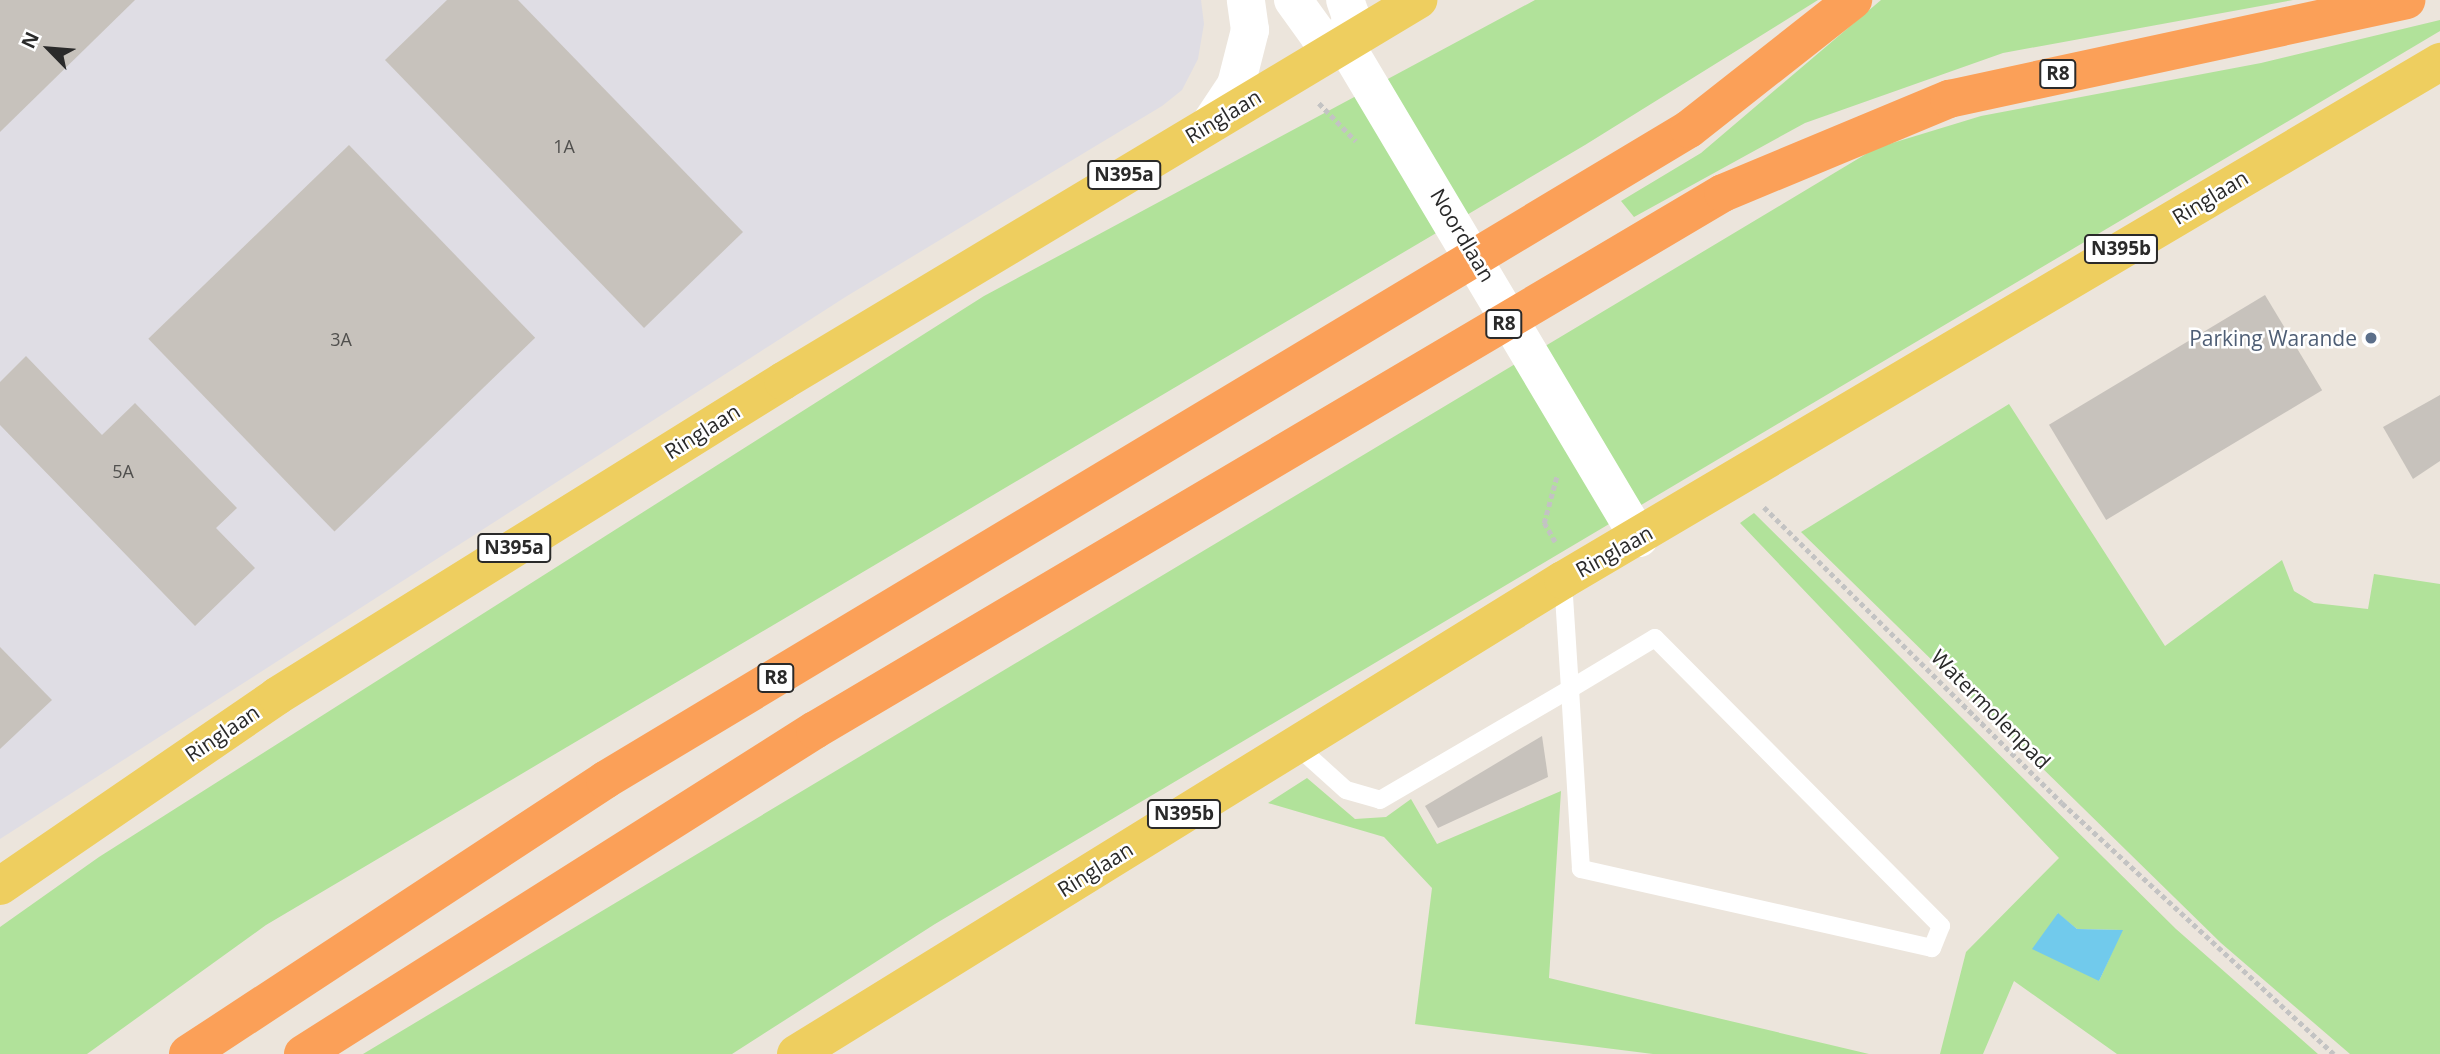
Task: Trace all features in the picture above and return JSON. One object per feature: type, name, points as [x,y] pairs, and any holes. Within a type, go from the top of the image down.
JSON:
[{"type":"highway","name":"R8","points":[[188,1054],[605,780],[1689,129],[1853,0]]},
{"type":"highway","name":"R8","points":[[303,1054],[815,730],[1723,193],[1949,99],[2406,0]]},
{"type":"main road","name":"Ringlaan","points":[[0,886],[277,696],[1210,124],[1418,0]]},
{"type":"main road","name":"Ringlaan","points":[[796,1054],[1563,580],[1639,538],[2440,62]]},
{"type":"street","points":[[1210,124],[1236,85],[1250,30],[1246,0]]},
{"type":"street","points":[[1293,0],[1320,36],[1345,44],[1351,17],[1345,0]]},
{"type":"street","name":"Noordlaan","points":[[1345,44],[1639,538]]},
{"type":"lane","points":[[1296,745],[1346,790],[1380,800],[1570,689],[1655,638],[1941,926],[1932,948],[1581,869],[1570,689],[1563,580]]},
{"type":"path","name":"Watermolenpad","points":[[1773,498],[1762,505],[2062,803],[2334,1054]]},
{"type":"shaded area","points":[[0,0],[1201,0],[1204,24],[1198,59],[1182,90],[1162,106],[847,296],[0,839]]},
{"type":"green space","points":[[1535,0],[1818,0],[1585,145],[266,925],[87,1054],[0,1054],[0,927],[99,857],[984,296]]},
{"type":"green space","points":[[1881,0],[2293,0],[2003,53],[1805,123],[1634,217],[1621,201],[1701,153]]},
{"type":"green space","points":[[2440,20],[2440,31],[935,924],[732,1054],[363,1054],[1876,148],[1981,116],[2261,63]]},
{"type":"green space","points":[[2009,404],[2165,646],[2282,560],[2294,591],[2314,603],[2368,609],[2374,574],[2440,584],[2440,1054],[2350,1054],[2221,943],[1801,532]]},
{"type":"green space","points":[[1754,513],[2176,929],[2318,1054],[2117,1054],[2014,981],[1983,1054],[1940,1054],[1966,952],[2059,858],[1740,523]],"holes":[[[2057,913],[2077,929],[2122,930],[2099,981]]]},
{"type":"green space","points":[[1307,778],[1355,819],[1386,817],[1411,799],[1437,844],[1561,791],[1549,978],[1869,1054],[1653,1054],[1415,1024],[1432,888],[1384,837],[1268,803]]},
{"type":"water","points":[[2058,913],[2077,929],[2123,930],[2099,981],[2032,949]]},
{"type":"building","points":[[0,0],[135,0],[0,132]]},
{"type":"building","points":[[447,0],[518,0],[743,232],[644,328],[385,60]]},
{"type":"building","points":[[349,145],[535,338],[334,532],[148,339]]},
{"type":"building","points":[[2265,295],[2322,390],[2106,520],[2049,425]]},
{"type":"building","points":[[26,356],[102,435],[135,403],[237,508],[216,528],[255,568],[195,626],[0,425],[0,382]]},
{"type":"building","points":[[2440,395],[2440,461],[2413,479],[2383,427]]},
{"type":"building","points":[[0,647],[52,700],[0,749]]},
{"type":"building","points":[[1542,736],[1548,777],[1438,828],[1425,806]]},
{"type":"place","name":"Parking Warande","points":[[2371,338]]}]
